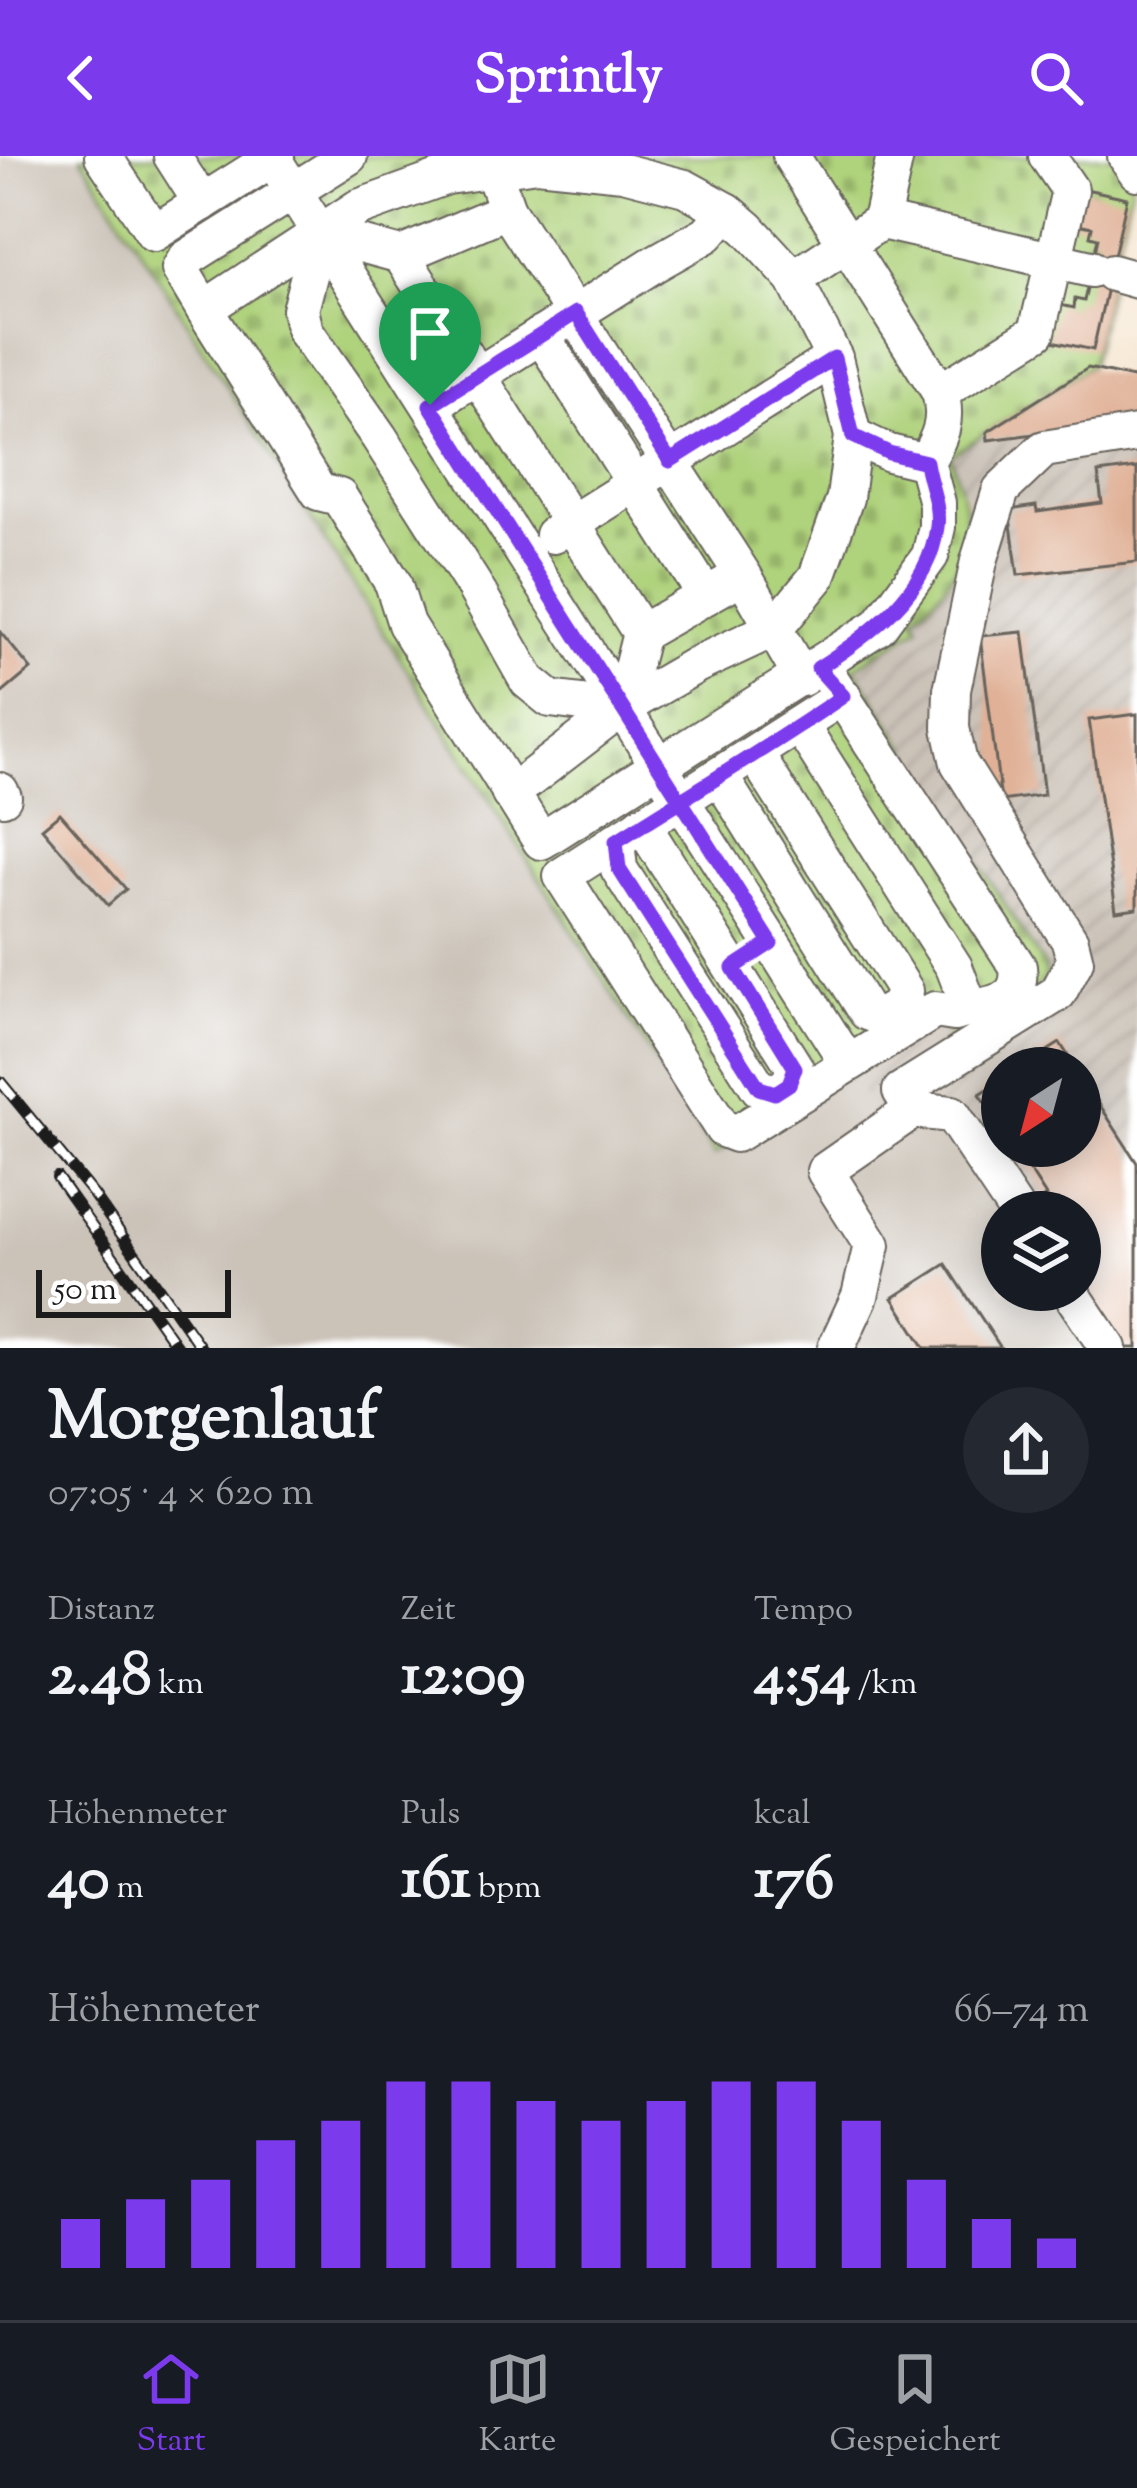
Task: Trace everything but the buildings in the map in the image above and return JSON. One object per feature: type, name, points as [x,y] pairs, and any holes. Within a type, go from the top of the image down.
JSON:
[{"type":"lane","points":[[103,156],[154,233],[202,203],[227,169],[273,157],[848,1063]]},
{"type":"lane","points":[[172,156],[202,203]]},
{"type":"lane","points":[[349,156],[186,259],[180,269],[319,492],[339,497],[393,583],[406,624],[541,842],[879,626],[930,556],[937,503],[926,462],[943,431],[940,392],[791,156]]},
{"type":"lane","points":[[794,278],[880,221],[895,156]]},
{"type":"lane","points":[[940,392],[1037,332],[1070,190],[1047,156]]},
{"type":"lane","points":[[1126,156],[1137,172]]},
{"type":"lane","points":[[204,309],[358,208],[450,166],[537,164],[684,172],[794,278],[834,358],[853,436],[845,498],[817,577],[775,628],[696,665],[622,708],[511,794]]},
{"type":"lane","points":[[492,168],[508,210],[775,628],[810,673],[843,696],[1018,967],[1017,986],[1006,1001],[954,1013],[935,1010],[736,1134],[723,1129],[562,876],[843,696]]},
{"type":"lane","points":[[320,233],[401,255],[508,210]]},
{"type":"lane","points":[[430,405],[693,244],[727,211]]},
{"type":"lane","points":[[880,221],[1113,274]]},
{"type":"lane","points":[[320,233],[299,310],[304,332],[402,473],[528,681],[550,699],[622,708]]},
{"type":"lane","points":[[401,255],[641,633]]},
{"type":"lane","points":[[541,334],[706,596]]},
{"type":"lane","points":[[525,553],[834,358]]},
{"type":"lane","points":[[913,1110],[901,1091],[1058,993],[1075,961],[1070,941],[959,763],[951,728],[952,690],[979,561],[1000,490],[1044,449],[1137,434]]},
{"type":"lane","points":[[853,436],[889,453],[926,462]]},
{"type":"lane","points":[[622,708],[641,633],[742,575]]},
{"type":"lane","points":[[800,725],[954,967],[970,1009]]},
{"type":"lane","points":[[720,777],[867,1012],[881,1017],[898,1006],[905,991],[755,754]]},
{"type":"lane","points":[[629,833],[733,968],[795,1068],[783,1089],[775,1093],[759,1088],[619,869],[629,833]]},
{"type":"lane","points":[[654,1019],[934,839]]},
{"type":"lane","points":[[836,1348],[860,1296],[872,1245],[825,1171],[913,1110],[952,1114],[1003,1191]]},
{"type":"lane","points":[[1084,1311],[1108,1348]]},
{"type":"shaded area","points":[[0,156],[81,156],[715,1155],[877,1052],[885,1068],[858,1089],[878,1122],[952,1114],[991,1191],[981,1191],[981,1311],[1083,1311],[1108,1348],[0,1348]]},
{"type":"shaded area","points":[[1088,368],[1137,379],[1137,1348],[1101,1311],[1101,1191],[984,1191],[879,1123],[858,1089],[877,1052],[935,1015],[951,1040],[1044,966],[854,668],[919,627],[914,617],[937,598],[966,539],[966,497],[950,456]]},
{"type":"green space","points":[[81,156],[1114,156],[1132,184],[1091,365],[950,456],[966,524],[958,563],[934,599],[914,616],[920,626],[855,668],[1044,966],[1046,977],[1039,986],[952,1041],[934,1016],[715,1155]]},
{"type":"railway","points":[[0,1081],[93,1194],[201,1348]]},
{"type":"railway","points":[[57,1177],[178,1348]]},
{"type":"route","points":[[430,405],[525,553],[660,768],[681,800],[771,943],[733,968],[795,1068],[783,1089],[775,1093],[759,1088],[619,869],[616,841],[642,824],[681,800],[720,777],[843,696],[818,668],[879,626],[930,556],[937,503],[926,462],[889,453],[853,436],[834,358],[670,461],[576,313],[430,405]]}]
